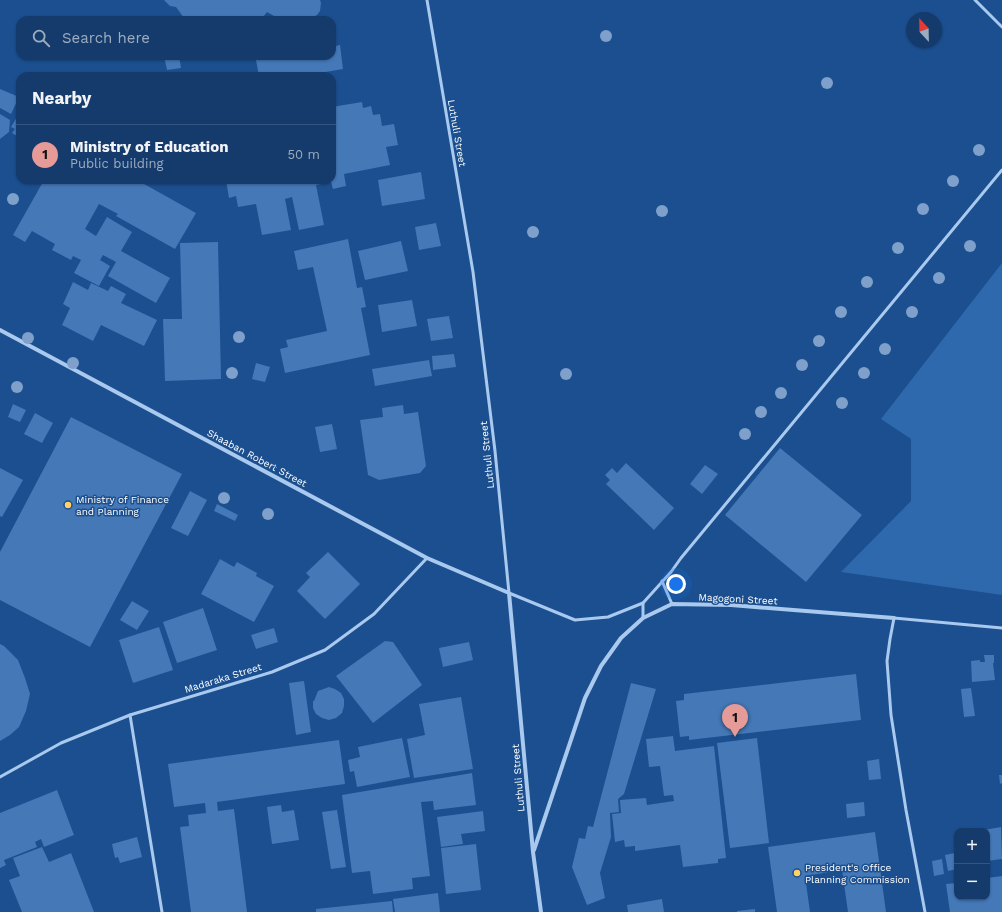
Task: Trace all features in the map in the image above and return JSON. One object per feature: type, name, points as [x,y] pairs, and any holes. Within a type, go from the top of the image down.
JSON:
[{"type":"street","name":"Shaaban Robert Street","points":[[0,330],[427,558],[509,594]]},
{"type":"street","name":"Luthuli Street","points":[[509,594],[533,852],[541,912]]},
{"type":"street","name":"Magogoni Street","points":[[533,852],[585,698],[601,666],[621,638],[643,618],[672,604],[731,605],[894,618]]},
{"type":"lane","name":"Luthuli Street","points":[[427,0],[473,272],[495,451],[509,594]]},
{"type":"lane","points":[[975,0],[1002,27]]},
{"type":"lane","points":[[509,594],[574,620],[608,617],[642,604],[1002,170]]},
{"type":"lane","name":"Madaraka Street","points":[[0,777],[61,743],[130,715],[272,672],[325,650],[374,614],[427,558]]},
{"type":"lane","points":[[662,581],[672,604]]},
{"type":"lane","points":[[642,604],[643,618]]},
{"type":"lane","points":[[894,618],[887,661],[890,715],[925,912]]},
{"type":"lane","name":"Magogoni Street","points":[[894,618],[1002,628]]},
{"type":"lane","points":[[130,715],[162,912]]},
{"type":"shaded area","points":[[1002,263],[1002,595],[841,572],[911,501],[911,439],[881,419]]},
{"type":"building","points":[[164,0],[320,0],[321,3],[320,11],[315,16],[274,16],[267,12],[264,16],[183,16],[176,7],[170,6]]},
{"type":"building","points":[[340,45],[343,69],[326,72],[258,72],[256,60],[336,60],[336,46]]},
{"type":"building","points":[[165,60],[180,60],[181,68],[167,70]]},
{"type":"building","points":[[0,89],[16,96],[16,103],[11,114],[0,108]]},
{"type":"building","points":[[362,102],[363,108],[371,106],[373,115],[380,114],[382,126],[394,124],[398,145],[386,147],[390,165],[344,174],[346,186],[333,189],[332,184],[336,184],[336,106]]},
{"type":"building","points":[[0,114],[10,120],[9,132],[0,139]]},
{"type":"building","points":[[16,119],[16,136],[12,133],[15,129],[11,127]]},
{"type":"building","points":[[421,172],[425,199],[382,206],[378,180]]},
{"type":"building","points":[[42,184],[144,184],[196,213],[175,249],[116,216],[118,214],[99,204],[85,229],[96,236],[107,217],[132,232],[121,251],[170,278],[156,303],[108,276],[116,262],[103,255],[100,260],[110,266],[99,286],[74,273],[81,260],[73,256],[71,260],[52,250],[55,244],[32,231],[25,242],[13,235]]},
{"type":"building","points":[[227,184],[321,184],[316,185],[324,225],[299,230],[292,197],[285,199],[291,230],[262,235],[256,204],[238,207],[236,196],[229,198]]},
{"type":"building","points":[[436,223],[441,246],[419,250],[415,227]]},
{"type":"building","points":[[348,239],[357,288],[362,287],[366,307],[361,308],[370,355],[285,373],[280,349],[288,347],[286,340],[327,331],[313,267],[298,270],[294,251]]},
{"type":"building","points":[[401,241],[408,271],[365,280],[358,251]]},
{"type":"building","points":[[218,242],[221,379],[165,381],[163,319],[182,319],[180,243]]},
{"type":"building","points":[[73,282],[88,290],[91,283],[108,291],[111,286],[126,294],[121,303],[157,320],[144,346],[101,325],[93,341],[62,325],[70,308],[63,304]]},
{"type":"building","points":[[412,300],[417,326],[382,332],[378,305]]},
{"type":"building","points":[[449,316],[453,338],[431,341],[427,319]]},
{"type":"building","points":[[454,354],[456,367],[433,370],[432,356]]},
{"type":"building","points":[[429,360],[432,376],[375,386],[372,369]]},
{"type":"building","points":[[256,363],[270,367],[265,382],[252,379]]},
{"type":"building","points":[[13,404],[26,410],[20,422],[8,417]]},
{"type":"building","points":[[403,405],[404,414],[418,412],[426,466],[420,473],[379,480],[368,475],[360,420],[383,417],[382,408]]},
{"type":"building","points":[[35,413],[53,423],[42,443],[24,434]]},
{"type":"building","points":[[71,417],[182,474],[90,647],[0,600],[0,552]]},
{"type":"building","points":[[332,424],[337,449],[320,452],[315,427]]},
{"type":"building","points":[[780,448],[862,515],[806,582],[725,515]]},
{"type":"building","points":[[626,463],[674,508],[654,530],[606,484],[610,480],[605,475],[612,468],[617,473]]},
{"type":"building","points":[[705,465],[718,474],[702,494],[690,484]]},
{"type":"building","points":[[0,468],[23,480],[2,517],[0,516]]},
{"type":"building","points":[[190,491],[207,500],[188,536],[171,528]]},
{"type":"building","points":[[217,504],[238,515],[235,521],[214,511]]},
{"type":"building","points":[[328,552],[360,584],[325,619],[297,591],[310,577],[306,573]]},
{"type":"building","points":[[220,559],[234,567],[237,562],[257,573],[256,576],[274,586],[254,622],[201,594]]},
{"type":"building","points":[[132,601],[149,611],[137,630],[120,620]]},
{"type":"building","points":[[203,608],[217,650],[177,663],[163,622]]},
{"type":"building","points":[[159,627],[173,670],[133,683],[119,640]]},
{"type":"building","points":[[274,628],[278,642],[256,649],[251,635]]},
{"type":"building","points":[[385,641],[393,642],[422,685],[373,723],[336,676]]},
{"type":"building","points":[[469,642],[473,660],[443,667],[439,648]]},
{"type":"building","points":[[0,644],[18,660],[30,694],[26,711],[19,727],[0,741]]},
{"type":"building","points":[[984,655],[994,655],[993,663],[995,680],[972,682],[971,661],[980,660],[980,662],[985,662]]},
{"type":"building","points":[[856,674],[861,720],[689,740],[689,736],[680,737],[676,701],[684,700],[684,694]]},
{"type":"building","points":[[304,681],[311,732],[296,735],[289,683]]},
{"type":"building","points":[[631,683],[656,689],[624,794],[618,799],[619,812],[610,813],[611,837],[600,873],[605,898],[587,905],[572,867],[579,838],[585,839],[588,826],[593,827]]},
{"type":"building","points":[[329,687],[341,693],[344,699],[344,706],[342,713],[336,718],[329,720],[316,714],[313,708],[313,701],[318,691]]},
{"type":"building","points":[[971,688],[975,716],[964,717],[961,689]]},
{"type":"building","points":[[461,697],[473,769],[414,778],[407,739],[425,735],[419,704]]},
{"type":"building","points":[[673,736],[675,751],[714,746],[726,858],[718,859],[718,863],[683,867],[680,845],[635,851],[635,846],[625,847],[624,840],[615,842],[612,814],[621,813],[620,800],[646,798],[647,805],[674,801],[673,795],[664,796],[660,766],[649,767],[646,739]]},
{"type":"building","points":[[402,738],[410,777],[357,787],[354,771],[350,772],[348,760],[360,757],[358,747]]},
{"type":"building","points":[[757,738],[769,843],[730,848],[717,743]]},
{"type":"building","points":[[339,740],[345,784],[217,802],[218,811],[234,809],[247,912],[191,912],[180,827],[189,826],[188,815],[206,813],[205,803],[174,807],[168,764]]},
{"type":"building","points":[[879,759],[881,779],[869,780],[867,761]]},
{"type":"building","points":[[472,773],[476,805],[434,810],[433,801],[421,802],[430,876],[412,878],[413,889],[373,894],[370,871],[352,873],[342,795]]},
{"type":"building","points":[[999,775],[1002,775],[1002,783],[1000,784]]},
{"type":"building","points":[[57,790],[74,835],[44,847],[41,839],[35,842],[37,847],[4,860],[6,865],[0,868],[0,813]]},
{"type":"building","points":[[864,802],[865,816],[847,818],[846,804]]},
{"type":"building","points":[[281,805],[282,812],[294,810],[299,840],[272,844],[267,807]]},
{"type":"building","points":[[337,810],[346,867],[331,869],[322,812]]},
{"type":"building","points":[[483,811],[485,831],[461,834],[463,844],[441,847],[437,817]]},
{"type":"building","points":[[1001,827],[1002,859],[990,861],[990,829]]},
{"type":"building","name":"President's Office Planning Commission","points":[[875,832],[886,912],[848,912],[842,870],[805,876],[810,912],[777,912],[768,847]]},
{"type":"building","points":[[137,837],[142,857],[120,863],[118,857],[115,858],[112,844]]},
{"type":"building","points":[[476,844],[481,890],[446,894],[441,848]]},
{"type":"building","points":[[42,847],[49,862],[71,853],[94,912],[22,912],[9,880],[20,876],[13,858]]},
{"type":"building","points":[[954,853],[954,870],[948,871],[945,855]]},
{"type":"building","points":[[942,859],[944,874],[934,876],[932,861]]},
{"type":"building","points":[[1002,876],[1002,912],[950,912],[946,884],[954,883],[954,900],[990,900],[990,878]]},
{"type":"building","points":[[438,893],[440,912],[395,912],[393,899]]},
{"type":"building","points":[[662,899],[664,912],[628,912],[627,905]]},
{"type":"building","points":[[392,901],[393,912],[316,912],[316,909]]},
{"type":"building","points":[[755,909],[755,912],[737,912],[737,911]]},
{"type":"place","name":"Ministry of Finance and Planning","points":[[68,505]]},
{"type":"place","name":"Ministry of Education","points":[[735,737]]},
{"type":"place","name":"President's Office Planning Commission","points":[[797,873]]}]
